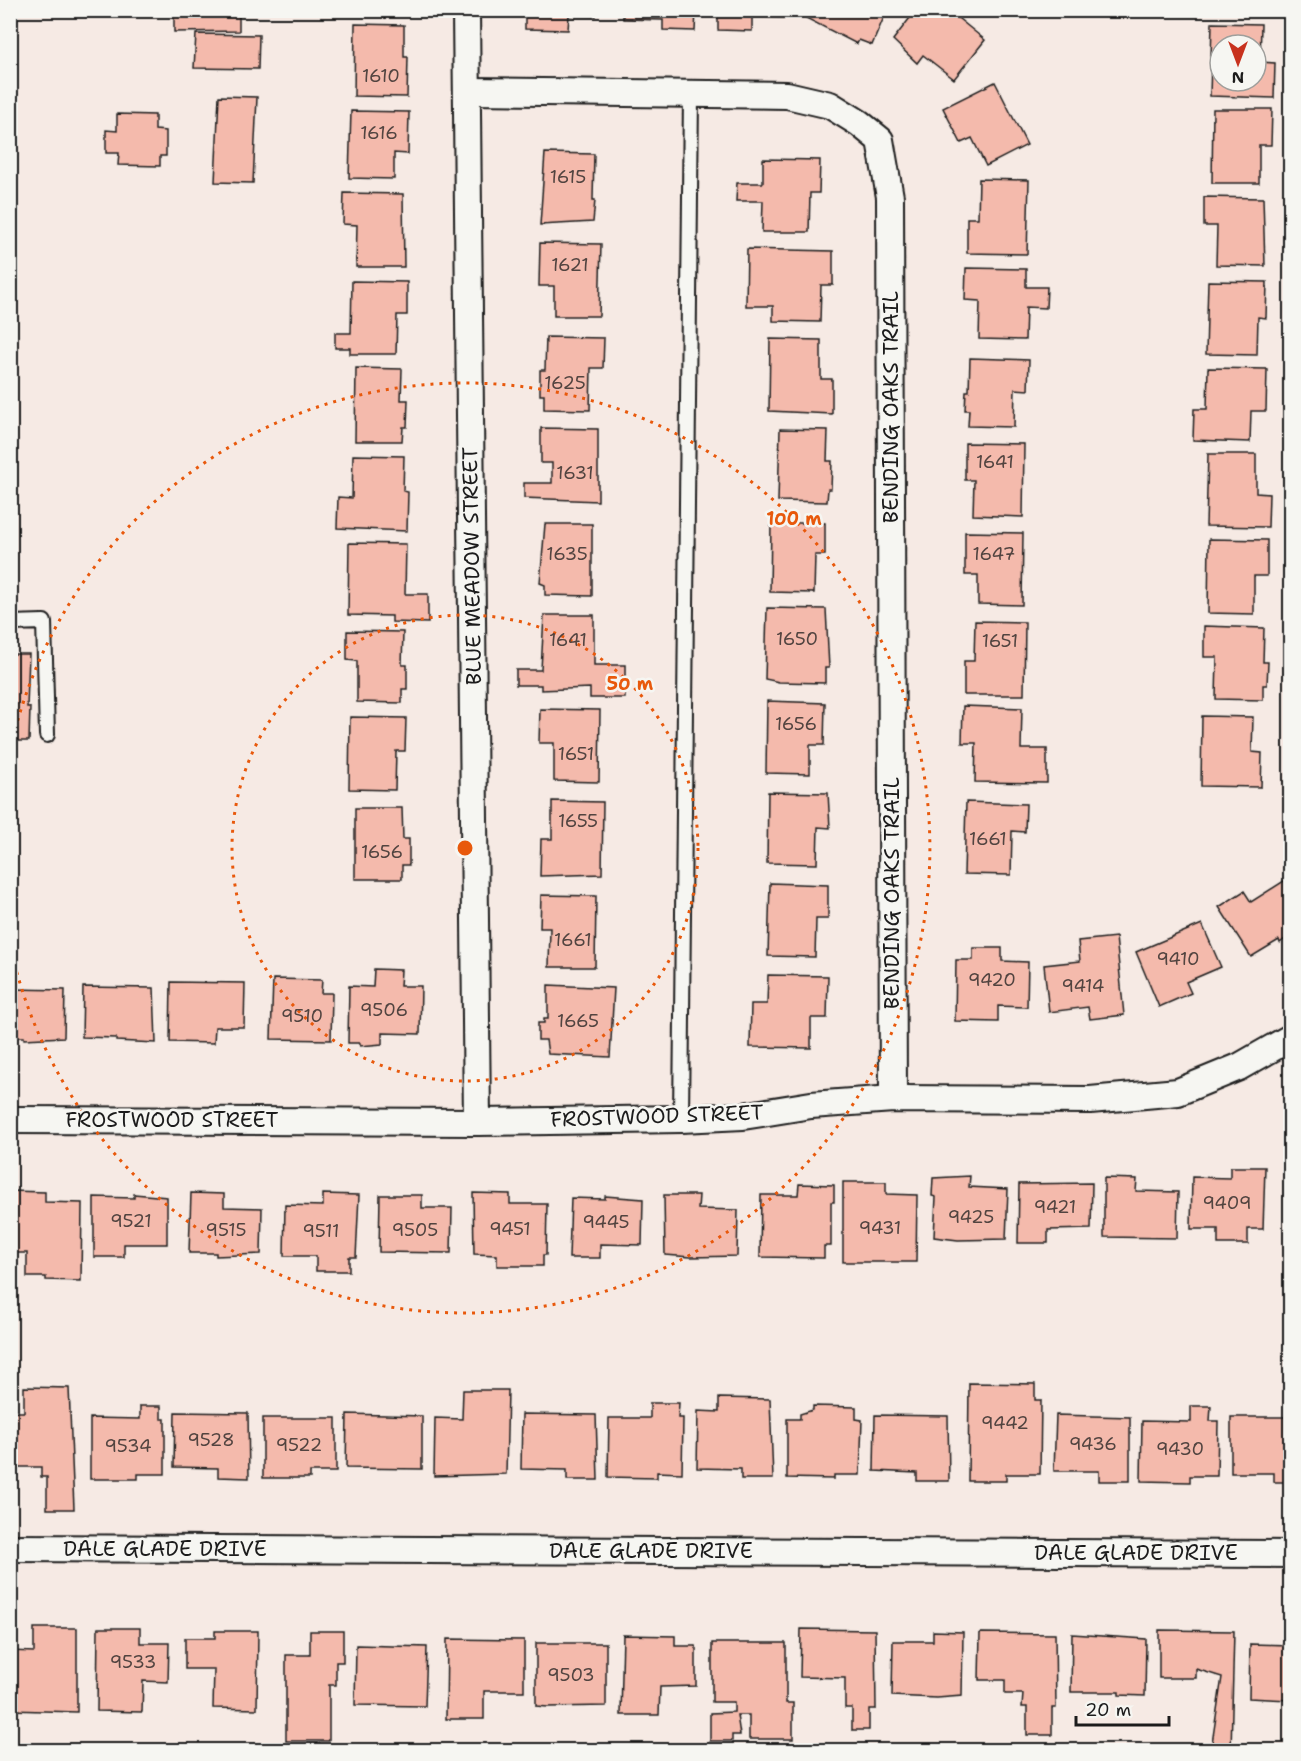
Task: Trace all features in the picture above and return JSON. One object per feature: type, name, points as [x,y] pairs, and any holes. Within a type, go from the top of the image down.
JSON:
[{"type":"street","name":"BLUE MEADOW STREET","points":[[466,10],[477,1122]]},
{"type":"street","name":"BENDING OAKS TRAIL","points":[[468,91],[788,95],[830,105],[859,123],[880,140],[890,197],[893,1099]]},
{"type":"street","name":"FROSTWOOD STREET","points":[[10,1120],[477,1122],[681,1119],[743,1116],[812,1105],[893,1099],[1090,1100],[1178,1092],[1239,1067],[1290,1038]]},
{"type":"street","name":"DALE GLADE DRIVE","points":[[10,1548],[1290,1554]]},
{"type":"lane","points":[[681,1119],[691,94]]},
{"type":"lane","points":[[10,622],[44,622],[47,735]]},
{"type":"building","points":[[174,10],[239,10],[239,31],[174,32]]},
{"type":"building","points":[[525,10],[596,10],[596,16],[569,15],[568,30],[525,29]]},
{"type":"building","points":[[623,10],[696,10],[695,31],[663,30],[663,20],[623,19]]},
{"type":"building","points":[[718,10],[790,10],[790,18],[752,17],[752,31],[718,30]]},
{"type":"building","points":[[807,10],[887,10],[872,45],[859,40],[857,44],[804,17]]},
{"type":"building","points":[[916,10],[948,10],[985,40],[954,79],[923,55],[917,63],[893,40]]},
{"type":"building","points":[[1212,23],[1261,24],[1261,33],[1212,33]]},
{"type":"building","points":[[355,24],[404,25],[404,57],[408,57],[407,97],[354,96]]},
{"type":"building","points":[[196,34],[259,35],[258,69],[194,68]]},
{"type":"building","points":[[1268,63],[1275,63],[1274,98],[1210,96],[1210,93],[1268,93]]},
{"type":"building","points":[[995,82],[1027,145],[986,166],[972,138],[961,143],[943,108]]},
{"type":"building","points":[[219,96],[257,97],[253,183],[215,182]]},
{"type":"building","points":[[1213,109],[1272,109],[1271,145],[1259,145],[1259,183],[1212,183]]},
{"type":"building","points":[[351,111],[409,112],[408,154],[394,153],[394,179],[349,178]]},
{"type":"building","points":[[117,114],[155,115],[155,130],[166,131],[166,156],[160,156],[160,166],[118,165],[119,153],[106,153],[106,130],[117,131]]},
{"type":"building","points":[[545,153],[594,154],[593,222],[540,225]]},
{"type":"building","points":[[763,159],[820,160],[819,193],[810,193],[809,232],[762,232],[763,201],[736,201],[737,183],[763,183]]},
{"type":"building","points":[[979,179],[1029,180],[1027,254],[967,253],[967,218],[978,218]]},
{"type":"building","points":[[344,193],[403,194],[404,267],[356,267],[357,225],[343,224]]},
{"type":"building","points":[[1204,197],[1263,198],[1265,266],[1216,265],[1217,226],[1204,226]]},
{"type":"building","points":[[540,243],[601,244],[599,316],[554,316],[554,286],[539,286]]},
{"type":"building","points":[[747,249],[833,251],[833,285],[821,285],[820,322],[773,321],[773,306],[746,306]]},
{"type":"building","points":[[966,268],[1026,269],[1026,287],[1047,287],[1046,308],[1026,307],[1025,340],[979,339],[980,301],[965,300]]},
{"type":"building","points":[[352,281],[407,282],[407,315],[397,315],[396,354],[350,354],[350,348],[335,348],[335,333],[351,333]]},
{"type":"building","points":[[1208,281],[1267,282],[1266,318],[1258,317],[1257,355],[1206,354]]},
{"type":"building","points":[[546,337],[604,338],[603,368],[591,368],[590,410],[544,409],[544,395],[540,395],[540,370],[545,370]]},
{"type":"building","points":[[770,339],[821,340],[821,379],[832,379],[832,414],[769,411]]},
{"type":"building","points":[[970,358],[1029,360],[1028,390],[1015,389],[1014,427],[968,426],[969,410],[965,410],[966,391],[969,391]]},
{"type":"building","points":[[356,368],[402,369],[401,400],[408,400],[407,427],[403,427],[402,441],[355,441]]},
{"type":"building","points":[[1208,368],[1267,369],[1266,411],[1251,411],[1250,442],[1193,440],[1194,409],[1207,409]]},
{"type":"building","points":[[541,428],[598,429],[598,501],[524,498],[524,483],[552,483],[552,463],[541,463]]},
{"type":"building","points":[[780,429],[828,430],[827,461],[832,461],[831,489],[828,489],[827,502],[778,501]]},
{"type":"building","points":[[965,443],[1024,444],[1023,517],[973,515],[974,480],[965,480]]},
{"type":"building","points":[[1208,454],[1256,454],[1256,493],[1269,494],[1268,527],[1206,526]]},
{"type":"building","points":[[353,455],[404,456],[403,491],[408,492],[407,531],[337,528],[338,497],[352,498]]},
{"type":"building","points":[[771,523],[825,523],[825,555],[815,555],[814,593],[770,592]]},
{"type":"building","points":[[545,524],[592,524],[592,596],[545,595],[545,585],[540,583]]},
{"type":"building","points":[[965,532],[1023,533],[1022,605],[978,604],[978,575],[965,575]]},
{"type":"building","points":[[1209,539],[1267,540],[1267,576],[1254,576],[1254,614],[1208,613]]},
{"type":"building","points":[[349,543],[406,544],[405,594],[428,594],[428,623],[392,622],[392,616],[348,615]]},
{"type":"building","points":[[767,608],[826,609],[829,668],[825,668],[825,683],[779,682],[765,679]]},
{"type":"building","points":[[544,615],[594,615],[594,665],[625,665],[625,698],[590,698],[590,688],[541,690],[541,685],[516,685],[516,670],[541,670]]},
{"type":"building","points":[[975,621],[1025,622],[1024,695],[964,695],[964,661],[974,661]]},
{"type":"building","points":[[1204,626],[1264,628],[1263,662],[1268,662],[1267,685],[1263,685],[1263,700],[1216,699],[1217,657],[1204,657]]},
{"type":"building","points":[[347,631],[403,632],[402,665],[407,665],[407,689],[402,689],[402,703],[357,702],[357,661],[347,660]]},
{"type":"building","points":[[11,654],[29,654],[27,707],[30,707],[29,741],[10,741]]},
{"type":"building","points":[[767,701],[825,703],[824,745],[810,745],[810,774],[766,773]]},
{"type":"building","points":[[963,706],[1022,708],[1021,749],[1047,749],[1047,783],[975,782],[976,743],[962,743]]},
{"type":"building","points":[[540,709],[600,710],[599,782],[554,781],[554,743],[539,743]]},
{"type":"building","points":[[1202,716],[1253,717],[1252,752],[1262,753],[1261,787],[1201,786]]},
{"type":"building","points":[[350,717],[406,718],[405,751],[396,751],[395,790],[349,789]]},
{"type":"building","points":[[768,792],[828,793],[830,828],[818,827],[817,864],[767,863]]},
{"type":"building","points":[[552,801],[603,802],[602,874],[540,876],[541,839],[552,839]]},
{"type":"building","points":[[966,802],[1026,804],[1025,832],[1012,831],[1011,875],[964,874]]},
{"type":"building","points":[[355,808],[402,808],[403,839],[409,839],[409,865],[402,865],[402,879],[355,879]]},
{"type":"building","points":[[1287,879],[1290,884],[1290,935],[1280,943],[1279,940],[1251,957],[1219,907],[1244,891],[1251,902]]},
{"type":"building","points":[[770,883],[828,885],[828,919],[816,919],[815,957],[768,956]]},
{"type":"building","points":[[541,895],[596,896],[595,967],[549,967],[550,928],[540,928]]},
{"type":"building","points":[[1202,924],[1221,967],[1186,982],[1191,993],[1159,1007],[1136,952]]},
{"type":"building","points":[[1116,937],[1124,1015],[1090,1019],[1088,1007],[1049,1012],[1044,965],[1080,961],[1078,941]]},
{"type":"building","points":[[973,948],[1002,948],[1002,961],[1028,962],[1027,1007],[998,1006],[998,1022],[955,1021],[956,960],[973,960]]},
{"type":"building","points":[[374,969],[401,970],[400,986],[421,986],[420,1034],[382,1033],[382,1044],[360,1046],[360,1043],[348,1043],[349,986],[373,987]]},
{"type":"building","points":[[768,975],[828,976],[827,1018],[811,1018],[811,1048],[750,1047],[751,1004],[767,1004]]},
{"type":"building","points":[[273,979],[322,980],[321,993],[332,993],[331,1040],[271,1039]]},
{"type":"building","points":[[171,982],[245,983],[244,1027],[215,1027],[214,1043],[170,1042]]},
{"type":"building","points":[[548,985],[614,988],[610,1057],[548,1054],[546,1040],[538,1040],[538,1023],[544,1023],[544,1019],[548,1019]]},
{"type":"building","points":[[83,987],[154,988],[156,1043],[82,1037]]},
{"type":"building","points":[[10,989],[65,990],[64,1037],[24,1039],[24,1037],[10,1037]]},
{"type":"building","points":[[1230,1167],[1265,1167],[1263,1229],[1248,1229],[1248,1244],[1218,1244],[1218,1229],[1191,1229],[1192,1177],[1230,1178]]},
{"type":"building","points":[[970,1176],[969,1187],[1008,1189],[1006,1239],[958,1240],[934,1237],[936,1197],[932,1196],[933,1178]]},
{"type":"building","points":[[1104,1178],[1137,1179],[1136,1191],[1178,1192],[1177,1238],[1104,1237]]},
{"type":"building","points":[[843,1182],[886,1182],[886,1194],[917,1195],[916,1262],[843,1262]]},
{"type":"building","points":[[1092,1183],[1091,1229],[1048,1230],[1048,1243],[1018,1243],[1019,1184]]},
{"type":"building","points":[[799,1184],[834,1185],[834,1202],[831,1202],[831,1246],[824,1246],[824,1258],[760,1257],[761,1195],[798,1195]]},
{"type":"building","points":[[10,1191],[45,1192],[45,1202],[82,1203],[81,1281],[27,1277],[27,1253],[10,1253]]},
{"type":"building","points":[[191,1193],[224,1194],[224,1207],[262,1208],[261,1254],[216,1256],[216,1253],[189,1253]]},
{"type":"building","points":[[473,1193],[510,1194],[510,1204],[547,1204],[546,1255],[543,1255],[543,1266],[497,1266],[497,1255],[474,1254]]},
{"type":"building","points":[[134,1194],[167,1197],[167,1244],[124,1244],[124,1257],[94,1257],[94,1197],[134,1198]]},
{"type":"building","points":[[323,1194],[359,1195],[356,1257],[349,1257],[349,1271],[316,1271],[316,1256],[284,1256],[285,1205],[323,1206]]},
{"type":"building","points":[[380,1195],[422,1195],[422,1208],[452,1208],[451,1253],[379,1252]]},
{"type":"building","points":[[664,1195],[699,1195],[698,1209],[738,1210],[737,1256],[665,1255]]},
{"type":"building","points":[[605,1196],[643,1199],[642,1245],[600,1244],[600,1258],[569,1258],[571,1198],[605,1199]]},
{"type":"building","points":[[969,1383],[1035,1384],[1035,1400],[1041,1400],[1040,1474],[1006,1474],[1006,1481],[968,1481]]},
{"type":"building","points":[[24,1387],[69,1388],[74,1509],[47,1509],[47,1477],[41,1477],[41,1467],[10,1467],[10,1412],[24,1412]]},
{"type":"building","points":[[463,1390],[508,1390],[506,1474],[434,1476],[435,1418],[462,1419]]},
{"type":"building","points":[[719,1398],[770,1399],[773,1479],[741,1479],[741,1469],[697,1468],[698,1411],[719,1412]]},
{"type":"building","points":[[650,1403],[679,1403],[678,1418],[683,1418],[682,1473],[657,1472],[657,1478],[608,1477],[609,1418],[650,1418]]},
{"type":"building","points":[[140,1406],[161,1406],[161,1419],[165,1419],[165,1474],[138,1474],[138,1479],[90,1479],[90,1418],[140,1419]]},
{"type":"building","points":[[813,1406],[856,1407],[856,1419],[862,1420],[860,1475],[834,1475],[834,1479],[787,1478],[787,1419],[800,1419],[800,1414],[813,1410]]},
{"type":"building","points":[[1191,1406],[1211,1406],[1210,1421],[1218,1421],[1217,1476],[1190,1476],[1190,1482],[1141,1481],[1142,1421],[1191,1422]]},
{"type":"building","points":[[175,1412],[248,1413],[249,1478],[218,1477],[218,1468],[174,1467]]},
{"type":"building","points":[[347,1414],[422,1416],[422,1469],[346,1468]]},
{"type":"building","points":[[522,1414],[596,1415],[598,1480],[567,1480],[567,1470],[521,1469]]},
{"type":"building","points":[[875,1415],[948,1416],[949,1481],[917,1481],[917,1473],[874,1471]]},
{"type":"building","points":[[1056,1415],[1130,1417],[1130,1481],[1099,1481],[1099,1471],[1054,1471]]},
{"type":"building","points":[[1231,1417],[1290,1417],[1290,1482],[1274,1482],[1274,1473],[1231,1473]]},
{"type":"building","points":[[263,1418],[336,1418],[336,1472],[310,1472],[310,1478],[263,1478]]},
{"type":"building","points":[[34,1628],[77,1628],[77,1712],[10,1710],[10,1651],[34,1652]]},
{"type":"building","points":[[98,1628],[140,1628],[140,1643],[169,1643],[168,1682],[143,1681],[142,1712],[97,1711]]},
{"type":"building","points":[[801,1629],[875,1630],[876,1709],[869,1709],[869,1730],[852,1730],[852,1708],[845,1708],[845,1678],[800,1677]]},
{"type":"building","points":[[1159,1630],[1234,1631],[1231,1750],[1211,1750],[1222,1677],[1196,1669],[1196,1678],[1159,1678]]},
{"type":"building","points":[[215,1631],[258,1631],[257,1709],[213,1708],[214,1669],[185,1669],[185,1638],[215,1638]]},
{"type":"building","points":[[310,1631],[343,1631],[343,1662],[336,1662],[336,1685],[329,1685],[329,1741],[286,1741],[286,1655],[310,1655]]},
{"type":"building","points":[[933,1631],[963,1632],[962,1696],[937,1698],[892,1696],[893,1641],[933,1641]]},
{"type":"building","points":[[980,1633],[1055,1634],[1056,1708],[1052,1708],[1052,1735],[1027,1735],[1027,1707],[1022,1707],[1023,1694],[1005,1694],[1005,1680],[979,1680]]},
{"type":"building","points":[[1072,1634],[1146,1639],[1145,1696],[1119,1695],[1119,1692],[1071,1692]]},
{"type":"building","points":[[623,1635],[675,1636],[675,1646],[696,1646],[696,1686],[660,1687],[659,1715],[621,1715]]},
{"type":"building","points":[[447,1639],[524,1640],[524,1691],[484,1691],[484,1719],[446,1719]]},
{"type":"building","points":[[536,1643],[606,1643],[606,1706],[536,1706]]},
{"type":"building","points":[[712,1643],[786,1643],[786,1703],[793,1703],[793,1739],[749,1739],[749,1715],[737,1715],[740,1735],[732,1735],[732,1741],[710,1741],[710,1713],[734,1712],[734,1702],[712,1702]]},
{"type":"building","points":[[1250,1644],[1290,1645],[1290,1700],[1249,1698]]},
{"type":"building","points":[[356,1645],[427,1647],[425,1706],[355,1705]]}]
